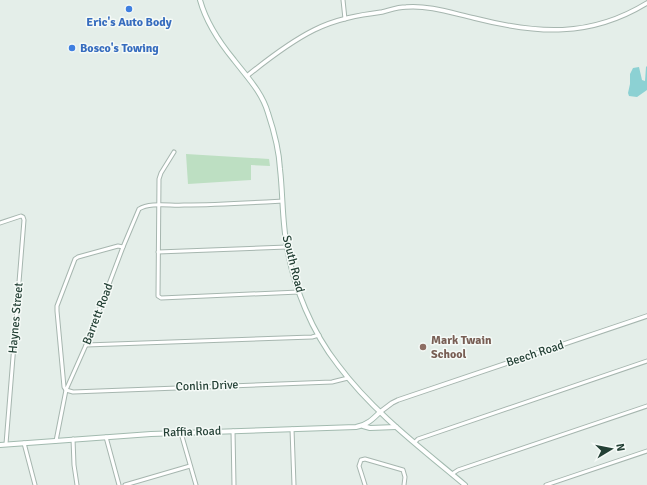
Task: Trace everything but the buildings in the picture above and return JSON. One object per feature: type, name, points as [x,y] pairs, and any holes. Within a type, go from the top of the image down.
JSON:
[{"type":"main road","name":"South Road","points":[[200,0],[214,30],[233,60],[247,76],[260,95],[269,116],[280,168],[287,247],[299,292],[319,335],[337,364],[348,378],[380,412],[465,485]]},
{"type":"main road","points":[[362,426],[380,412]]},
{"type":"main road","name":"Raffia Road","points":[[0,445],[181,433],[362,426],[370,428],[396,427]]},
{"type":"street","points":[[343,0],[345,19]]},
{"type":"street","points":[[247,76],[298,39],[315,29],[345,19],[405,7],[423,7],[498,24],[542,30],[562,30],[604,23],[647,3]]},
{"type":"street","points":[[174,152],[161,173],[159,187],[158,296],[161,298],[299,292]]},
{"type":"street","points":[[159,206],[282,201]]},
{"type":"street","name":"Barrett Road","points":[[56,441],[66,390],[86,345],[139,209],[143,206],[159,206]]},
{"type":"street","name":"Haynes Street","points":[[0,223],[21,216],[24,220],[6,444]]},
{"type":"street","points":[[66,390],[64,387],[57,311],[75,260],[85,255],[118,246],[123,247]]},
{"type":"street","points":[[158,252],[287,247]]},
{"type":"street","name":"Beech Road","points":[[380,412],[398,400],[647,316]]},
{"type":"street","points":[[86,345],[312,337],[319,335]]},
{"type":"street","points":[[415,442],[418,439],[647,361]]},
{"type":"street","name":"Conlin Drive","points":[[66,390],[73,392],[332,382],[348,378]]},
{"type":"street","points":[[452,474],[458,470],[647,406]]},
{"type":"street","points":[[292,428],[294,485]]},
{"type":"street","points":[[233,431],[234,485]]},
{"type":"street","points":[[181,433],[196,485]]},
{"type":"street","points":[[106,437],[119,485]]},
{"type":"street","points":[[73,439],[74,465],[77,485]]},
{"type":"street","points":[[24,443],[35,485]]},
{"type":"street","points":[[546,485],[647,451]]},
{"type":"street","points":[[365,485],[359,466],[362,460],[365,459],[403,470],[405,477],[404,485]]},
{"type":"street","points":[[125,485],[190,466]]},
{"type":"green space","points":[[186,154],[269,159],[270,166],[251,165],[251,180],[188,184]]},
{"type":"water","points":[[647,66],[647,90],[637,97],[629,96],[630,74],[633,68],[639,67],[642,80],[645,81]]},
{"type":"place","name":"Eric's Auto Body","points":[[129,9]]},
{"type":"place","name":"Bosco's Towing","points":[[72,48]]},
{"type":"place","name":"Mark Twain School","points":[[423,347]]}]
